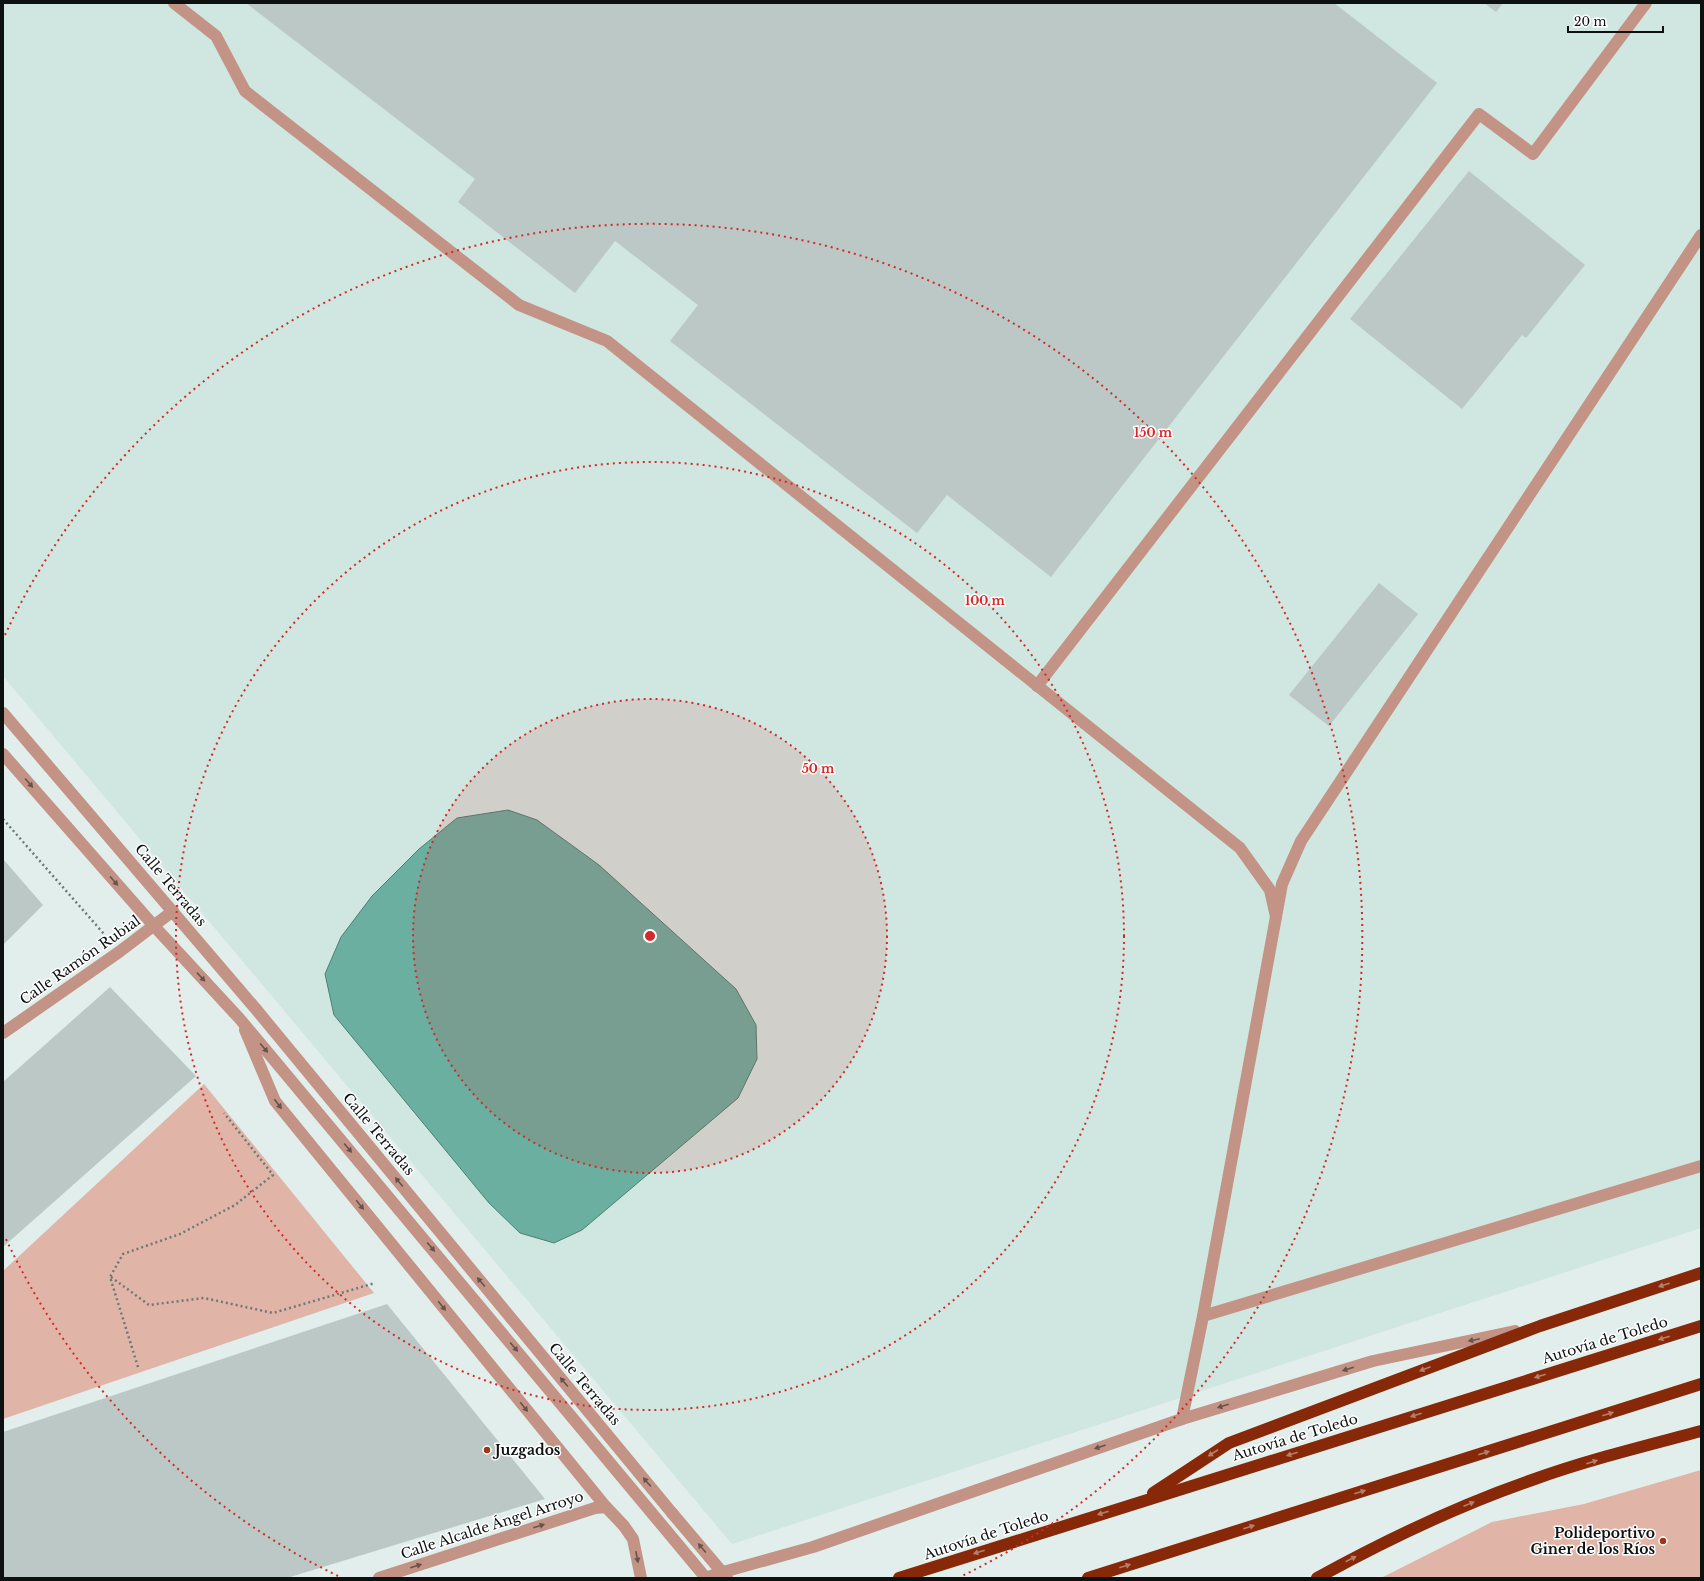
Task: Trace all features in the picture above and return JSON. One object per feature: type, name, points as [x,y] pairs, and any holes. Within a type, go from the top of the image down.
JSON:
[{"type":"highway","points":[[1140,1501],[1229,1443],[1540,1326],[1701,1273]]},
{"type":"highway","name":"Autovía de Toledo","points":[[899,1578],[1140,1501],[1701,1326]]},
{"type":"highway","points":[[1088,1578],[1701,1384]]},
{"type":"highway","points":[[1317,1578],[1398,1536],[1492,1494],[1533,1479],[1701,1431]]},
{"type":"street","points":[[174,3],[216,36],[245,91],[519,305],[607,341],[1240,848],[1270,890],[1276,917]]},
{"type":"street","points":[[1037,686],[1479,114],[1533,154],[1646,3]]},
{"type":"street","points":[[1182,1419],[1203,1316],[1282,884],[1300,841],[1701,235]]},
{"type":"street","name":"Calle Terradas","points":[[3,713],[173,911],[727,1578]]},
{"type":"street","points":[[3,754],[154,926],[239,1018],[706,1578],[813,1547],[1182,1419],[1373,1361],[1540,1326]]},
{"type":"street","name":"Calle Ramón Rubial","points":[[3,1033],[119,952],[173,911]]},
{"type":"street","points":[[239,1018],[275,1101],[606,1507]]},
{"type":"street","points":[[1203,1316],[1701,1166]]},
{"type":"street","name":"Calle Alcalde Ángel Arroyo","points":[[379,1578],[595,1508],[606,1507],[624,1526],[633,1539],[641,1578]]},
{"type":"path","points":[[3,818],[119,952]]},
{"type":"path","points":[[138,1367],[110,1277],[123,1254],[187,1230],[234,1205],[273,1175],[224,1113]]},
{"type":"path","points":[[110,1277],[149,1305],[204,1298],[273,1313],[375,1283]]},
{"type":"shaded area","points":[[3,3],[1701,3],[1701,1228],[732,1544],[3,676]]},
{"type":"shaded area","points":[[508,810],[537,820],[599,865],[736,989],[756,1025],[757,1059],[738,1098],[582,1230],[554,1243],[520,1233],[489,1203],[334,1015],[325,974],[341,937],[372,896],[419,849],[457,818]]},
{"type":"shaded area","points":[[204,1084],[374,1293],[3,1419],[3,1271]]},
{"type":"shaded area","points":[[1701,1470],[1701,1578],[1381,1578],[1492,1522],[1584,1504]]},
{"type":"building","points":[[246,3],[1334,3],[1437,83],[1051,577],[947,495],[917,533],[670,341],[698,305],[615,241],[575,293],[458,202],[475,179]]},
{"type":"building","points":[[1484,3],[1503,3],[1496,12]]},
{"type":"building","points":[[1469,171],[1585,265],[1526,338],[1522,335],[1462,409],[1350,319]]},
{"type":"building","points":[[1379,583],[1418,614],[1329,726],[1289,695]]},
{"type":"building","points":[[3,859],[43,905],[3,945]]},
{"type":"building","points":[[110,987],[196,1076],[3,1247],[3,1082]]},
{"type":"building","points":[[387,1304],[545,1499],[287,1578],[3,1578],[3,1432]]},
{"type":"place","name":"Juzgados","points":[[487,1450]]},
{"type":"place","name":"Polideportivo Giner de los Ríos","points":[[1663,1541]]}]
